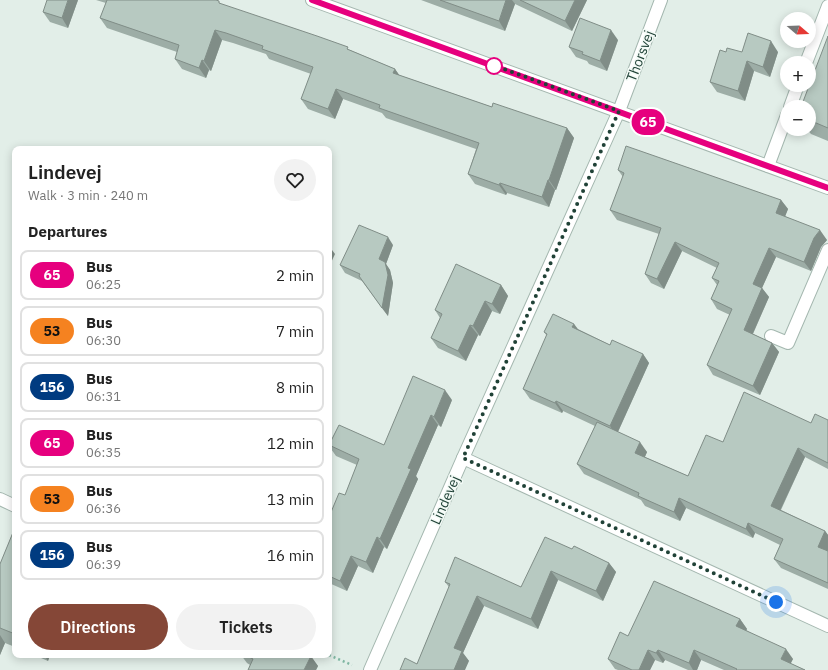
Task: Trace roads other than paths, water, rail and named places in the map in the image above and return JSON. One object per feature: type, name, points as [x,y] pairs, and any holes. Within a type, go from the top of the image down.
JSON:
[{"type":"street","points":[[312,0],[828,188]]},
{"type":"street","name":"Thorsvej","points":[[619,111],[661,0]]},
{"type":"street","points":[[809,56],[828,6]]},
{"type":"street","name":"Lindevej","points":[[370,670],[463,458],[619,111]]},
{"type":"street","points":[[768,166],[780,134]]},
{"type":"street","points":[[771,336],[788,343],[828,250]]},
{"type":"street","points":[[463,458],[828,626]]},
{"type":"street","points":[[0,499],[12,505]]}]
